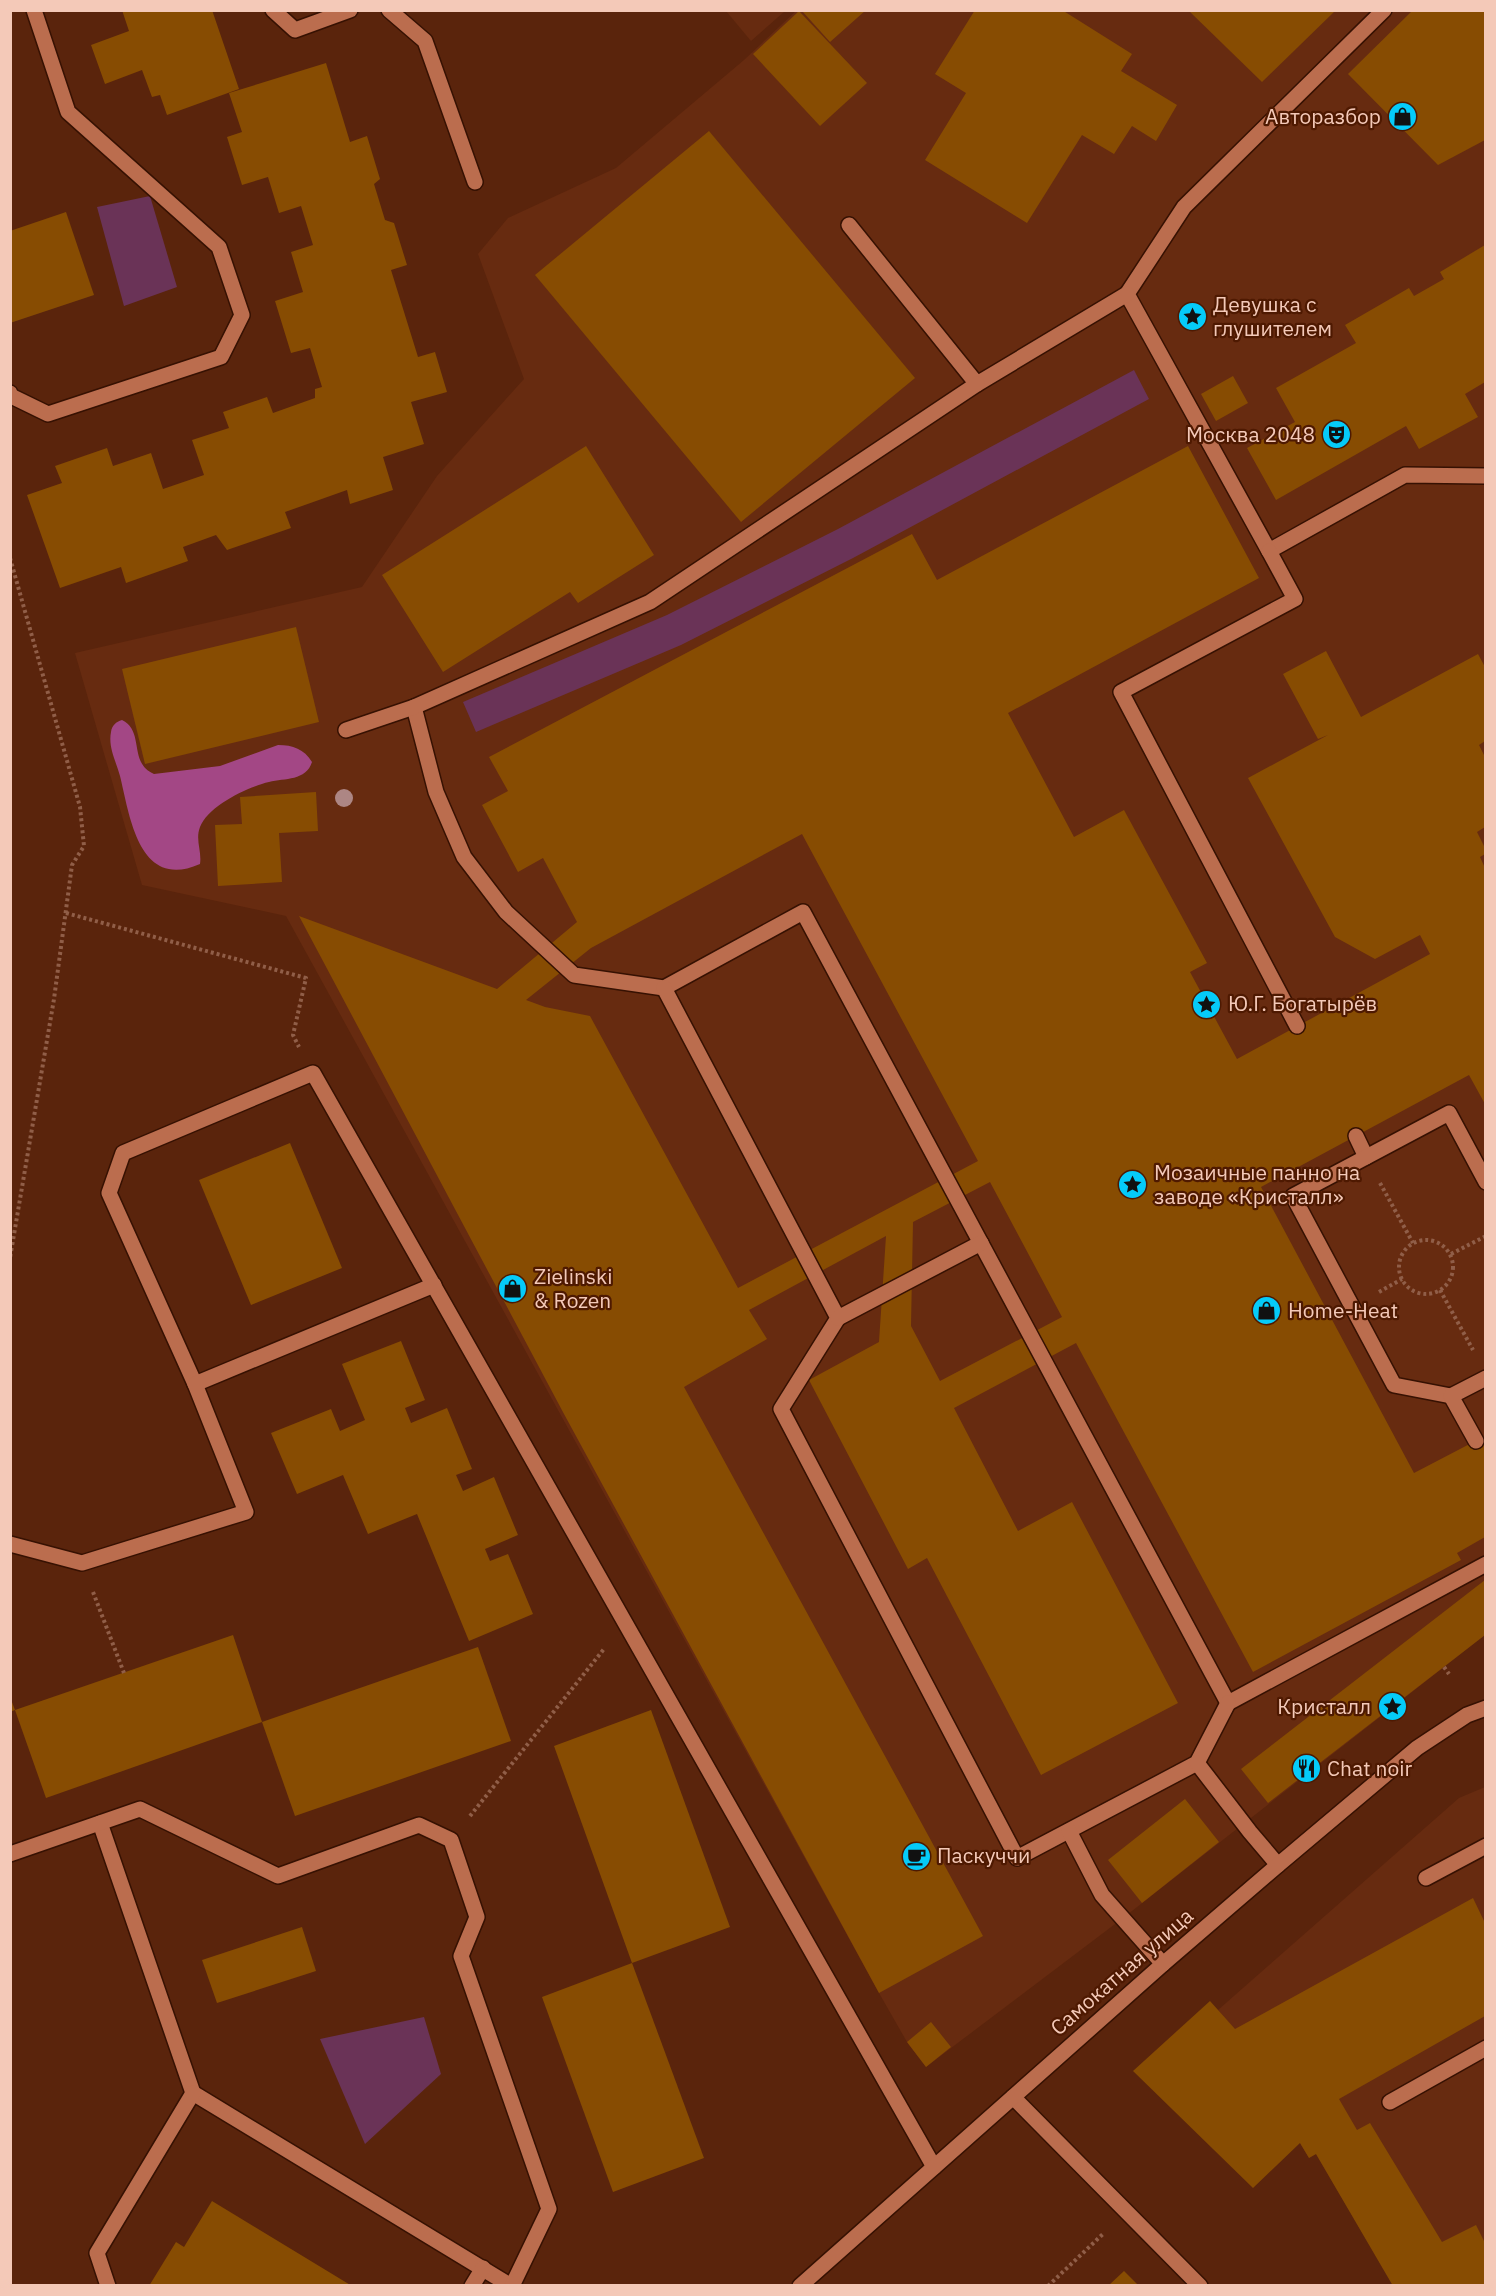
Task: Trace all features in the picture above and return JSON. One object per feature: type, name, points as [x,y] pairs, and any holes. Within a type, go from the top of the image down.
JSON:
[{"type":"street","points":[[10,393],[11,396],[48,414],[221,357],[242,315],[219,247],[68,112],[34,10]]},
{"type":"street","points":[[273,10],[295,30],[350,10]]},
{"type":"street","points":[[389,10],[425,41],[475,182]]},
{"type":"street","points":[[346,730],[414,706],[650,602],[977,384],[1127,294],[1184,207],[1384,10]]},
{"type":"street","points":[[849,225],[977,384]]},
{"type":"street","points":[[1127,294],[1295,599],[1121,692],[1297,1026]]},
{"type":"street","points":[[1269,551],[1405,475],[1485,476]]},
{"type":"street","points":[[414,706],[436,792],[464,857],[507,912],[574,975],[664,988],[803,912],[1228,1703]]},
{"type":"street","points":[[664,988],[838,1318]]},
{"type":"street","points":[[10,1544],[82,1563],[246,1512],[195,1384],[109,1193],[123,1153],[313,1073],[934,2167]]},
{"type":"street","points":[[1485,1182],[1449,1113],[1293,1196],[1394,1384],[1451,1396],[1485,1378]]},
{"type":"street","points":[[1356,1136],[1366,1157]]},
{"type":"street","points":[[981,1243],[838,1318],[781,1409],[1017,1858],[1197,1763],[1228,1703],[1485,1564]]},
{"type":"street","points":[[195,1384],[434,1285]]},
{"type":"street","points":[[1451,1396],[1476,1441]]},
{"type":"street","name":"Самокатная улица","points":[[800,2286],[1278,1865],[1417,1748],[1467,1714],[1485,1708]]},
{"type":"street","points":[[1197,1763],[1278,1865]]},
{"type":"street","points":[[10,1854],[140,1809],[278,1876],[420,1825],[451,1840],[477,1917],[461,1956],[549,2209],[511,2286],[193,2093],[100,1823]]},
{"type":"street","points":[[1068,1831],[1102,1895],[1163,1964]]},
{"type":"street","points":[[1426,1878],[1485,1846]]},
{"type":"street","points":[[1390,2102],[1485,2048]]},
{"type":"street","points":[[108,2286],[97,2253],[193,2093]]},
{"type":"street","points":[[1013,2097],[1200,2286]]},
{"type":"street","points":[[472,2286],[483,2268]]},
{"type":"path","points":[[10,558],[80,807],[84,846],[72,866],[54,999],[10,1258]]},
{"type":"path","points":[[66,913],[306,978],[293,1035],[313,1073]]},
{"type":"path","points":[[1366,1157],[1413,1243]]},
{"type":"path","points":[[1451,1254],[1485,1236]]},
{"type":"path","points":[[1423,1239],[1434,1240],[1444,1245],[1451,1254],[1454,1264],[1453,1275],[1440,1290],[1429,1294],[1419,1293],[1409,1288],[1402,1279],[1399,1269],[1400,1259],[1404,1249],[1413,1243],[1423,1239]]},
{"type":"path","points":[[1440,1290],[1474,1353]]},
{"type":"path","points":[[82,1563],[124,1673]]},
{"type":"path","points":[[451,1840],[625,1622]]},
{"type":"path","points":[[1444,1667],[1449,1674]]},
{"type":"path","points":[[1048,2286],[1127,2211]]},
{"type":"shaded area","points":[[726,11],[785,11],[751,41]]},
{"type":"shaded area","points":[[796,11],[1485,11],[1485,1635],[1123,1918],[926,2067],[907,2042],[879,1993],[286,916],[142,885],[75,653],[362,587],[437,476],[524,379],[478,254],[508,218],[616,168],[744,60]]},
{"type":"shaded area","points":[[150,196],[177,287],[124,306],[97,207]]},
{"type":"shaded area","points":[[1134,370],[1149,399],[853,558],[681,645],[476,732],[463,702],[667,615],[838,529]]},
{"type":"shaded area","points":[[122,720],[133,732],[141,762],[154,774],[220,766],[278,745],[298,749],[312,762],[305,773],[300,776],[250,788],[229,798],[211,812],[200,827],[198,841],[200,864],[179,870],[163,867],[151,859],[141,846],[128,811],[110,738],[112,727]]},
{"type":"shaded area","points":[[1485,1787],[1485,2285],[1393,2285],[1316,2154],[1309,2158],[1218,2010],[1459,1798]]},
{"type":"shaded area","points":[[424,2017],[441,2074],[365,2144],[320,2039]]},
{"type":"building","points":[[122,10],[212,10],[239,89],[167,115],[160,95],[152,97],[142,70],[105,84],[91,45],[129,31]]},
{"type":"building","points":[[804,10],[866,10],[830,42],[803,12]]},
{"type":"building","points":[[975,10],[1062,10],[1132,54],[1121,71],[1177,105],[1156,141],[1132,126],[1114,154],[1082,135],[1027,223],[925,160],[966,93],[935,74]]},
{"type":"building","points":[[1188,10],[1336,10],[1262,82]]},
{"type":"building","points":[[1413,10],[1485,10],[1485,140],[1438,165],[1348,74]]},
{"type":"building","points":[[799,11],[867,83],[820,126],[753,54]]},
{"type":"building","points":[[326,63],[350,142],[367,136],[380,179],[374,184],[385,220],[394,223],[407,265],[391,270],[418,357],[435,352],[447,392],[411,402],[424,444],[383,457],[393,490],[350,504],[347,490],[285,512],[291,528],[227,550],[216,535],[183,547],[188,561],[126,583],[121,567],[60,588],[27,495],[62,483],[55,466],[107,448],[113,466],[151,453],[163,489],[204,475],[192,440],[229,428],[223,412],[267,397],[273,413],[315,398],[315,389],[322,387],[310,348],[291,353],[275,301],[303,292],[291,252],[313,245],[301,206],[279,213],[268,177],[242,185],[227,137],[242,132],[229,93]]},
{"type":"building","points":[[709,131],[915,378],[741,522],[535,275]]},
{"type":"building","points":[[66,212],[94,295],[10,323],[10,231]]},
{"type":"building","points":[[1485,245],[1485,382],[1465,394],[1478,417],[1419,449],[1406,426],[1276,500],[1247,448],[1295,422],[1276,388],[1356,343],[1345,325],[1409,288],[1414,296],[1444,279],[1440,272]]},
{"type":"building","points":[[1233,376],[1248,403],[1216,421],[1201,394]]},
{"type":"building","points":[[586,446],[654,555],[578,603],[570,592],[443,672],[382,575]]},
{"type":"building","points":[[1188,446],[1259,578],[1008,713],[1074,837],[1124,810],[1207,963],[1190,972],[1237,1059],[1430,954],[1420,935],[1375,959],[1335,937],[1248,778],[1328,735],[1318,739],[1283,674],[1326,651],[1361,717],[1478,654],[1485,667],[1485,741],[1479,745],[1485,757],[1485,827],[1477,832],[1485,848],[1485,854],[1480,857],[1485,868],[1485,1104],[1469,1075],[1261,1187],[1414,1473],[1485,1436],[1485,1537],[1457,1553],[1461,1560],[1253,1672],[1076,1343],[954,1408],[1018,1531],[1072,1502],[1178,1703],[1041,1775],[927,1558],[908,1569],[809,1380],[879,1342],[886,1236],[749,1310],[767,1339],[684,1387],[983,1936],[879,1993],[564,1414],[299,916],[497,989],[577,922],[543,858],[518,872],[482,805],[508,791],[489,757],[912,534],[937,580]],"holes":[[[802,834],[978,1161],[738,1288],[590,1016],[545,1007],[526,1000],[591,948]],[[990,1182],[1062,1317],[940,1381],[911,1326],[913,1222]]]},
{"type":"building","points":[[296,627],[319,722],[145,764],[122,669]]},
{"type":"building","points":[[316,792],[318,831],[279,833],[282,882],[218,886],[215,825],[242,824],[240,797]]},
{"type":"building","points":[[290,1143],[342,1268],[251,1305],[199,1180]]},
{"type":"building","points":[[401,1341],[425,1400],[405,1408],[411,1423],[447,1408],[472,1469],[456,1475],[463,1491],[494,1477],[518,1535],[485,1549],[490,1561],[508,1554],[533,1614],[469,1641],[417,1514],[368,1534],[343,1475],[297,1494],[271,1433],[331,1409],[340,1431],[365,1420],[342,1364]]},
{"type":"building","points":[[1485,1580],[1485,1635],[1268,1803],[1241,1769]]},
{"type":"building","points":[[233,1635],[262,1722],[46,1798],[15,1710]]},
{"type":"building","points":[[478,1647],[511,1741],[295,1816],[262,1722]]},
{"type":"building","points":[[10,1697],[15,1710],[10,1712]]},
{"type":"building","points":[[651,1710],[730,1927],[632,1963],[554,1746]]},
{"type":"building","points":[[1185,1799],[1219,1842],[1142,1903],[1108,1860]]},
{"type":"building","points":[[1473,1898],[1485,1923],[1485,2016],[1339,2099],[1357,2130],[1370,2123],[1442,2242],[1476,2225],[1485,2243],[1485,2286],[1393,2286],[1316,2154],[1309,2158],[1300,2143],[1253,2188],[1133,2071],[1210,2001],[1235,2029]]},
{"type":"building","points":[[302,1927],[316,1971],[217,2003],[202,1960]]},
{"type":"building","points":[[632,1963],[704,2158],[613,2192],[542,1997]]},
{"type":"building","points":[[931,2022],[951,2047],[926,2067],[907,2042]]},
{"type":"building","points":[[212,2201],[352,2286],[149,2286],[176,2242],[184,2247]]},
{"type":"building","points":[[1124,2271],[1139,2286],[1108,2286]]},
{"type":"place","name":"Авторазбор","points":[[1402,117]]},
{"type":"place","name":"Девушка с глушителем","points":[[1192,317]]},
{"type":"place","name":"Москва 2048","points":[[1336,435]]},
{"type":"place","name":"Ю.Г. Богатырёв","points":[[1207,1004]]},
{"type":"place","name":"Мозаичные панно на заводе «Кристалл»","points":[[1133,1185]]},
{"type":"place","name":"Zielinski & Rozen","points":[[513,1289]]},
{"type":"place","name":"Home-Heat","points":[[1267,1311]]},
{"type":"place","name":"Кристалл","points":[[1392,1707]]},
{"type":"place","name":"Chat noir","points":[[1306,1769]]},
{"type":"place","name":"Паскуччи","points":[[916,1856]]}]
